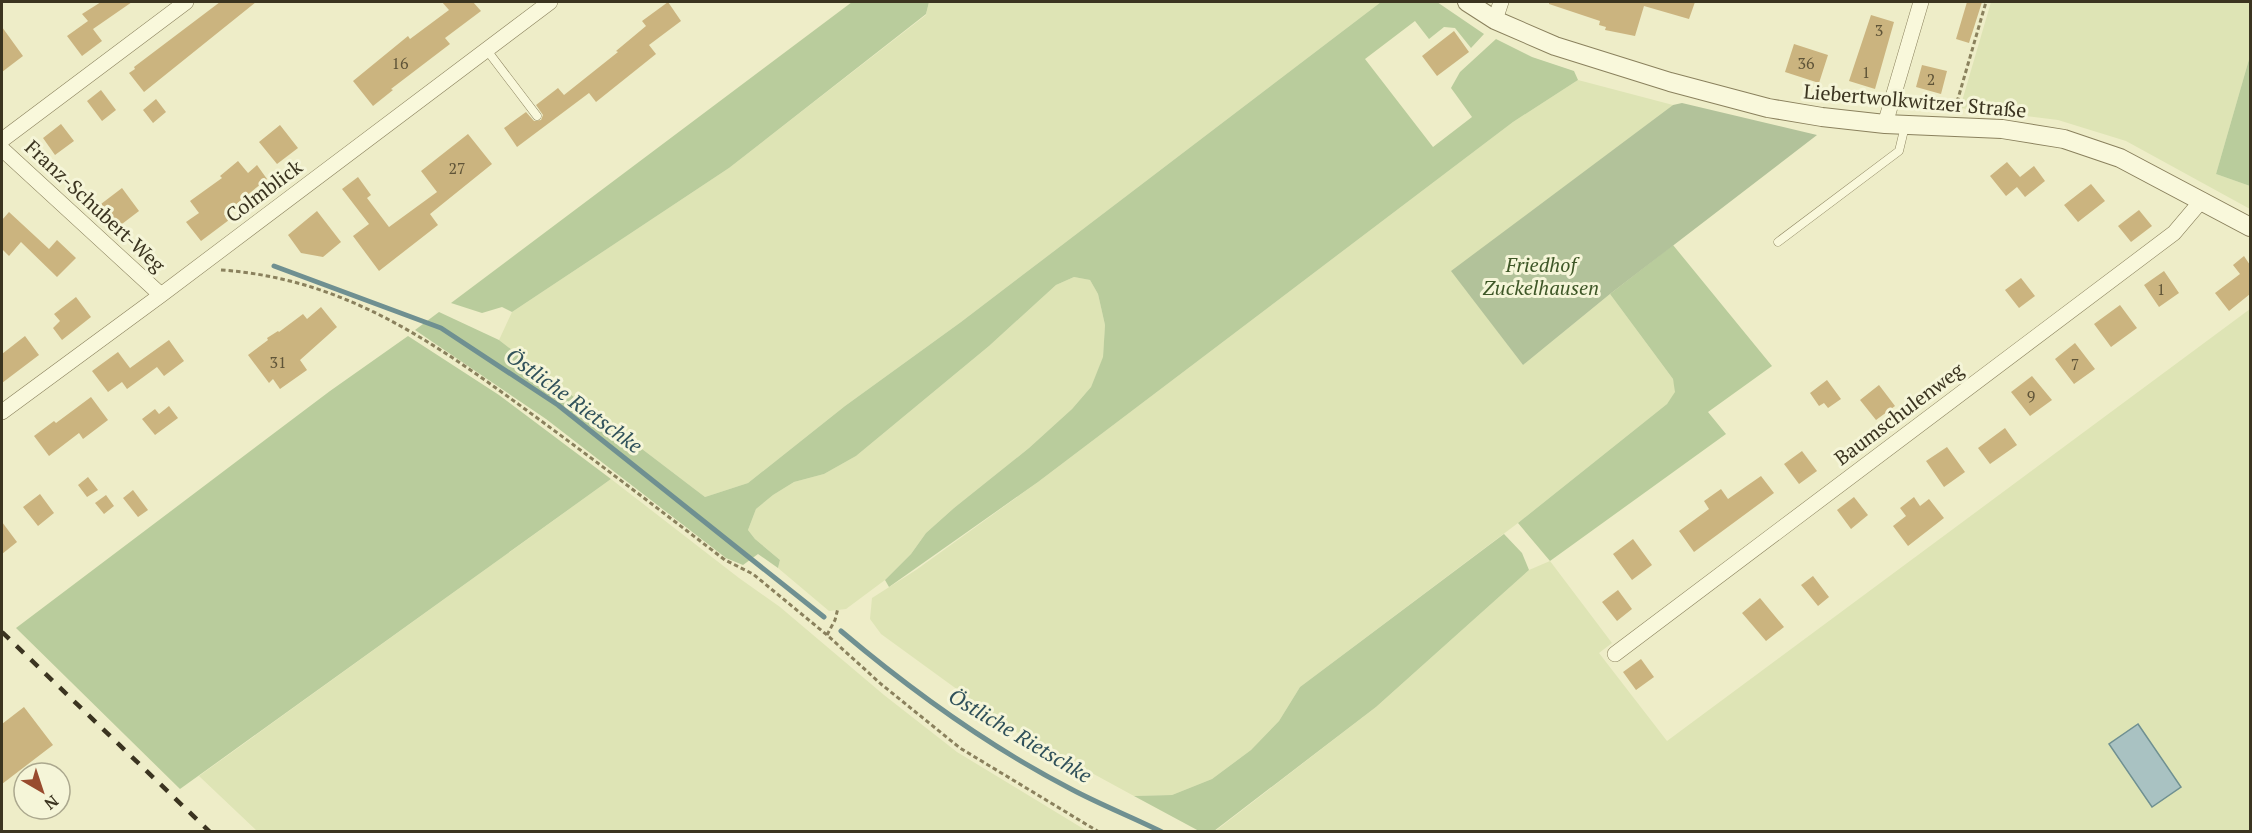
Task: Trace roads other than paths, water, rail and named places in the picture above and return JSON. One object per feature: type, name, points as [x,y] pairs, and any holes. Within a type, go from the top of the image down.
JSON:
[{"type":"street","name":"Franz-Schubert-Weg","points":[[2,140],[186,2]]},
{"type":"street","name":"Colmblick","points":[[2,412],[550,2]]},
{"type":"street","name":"Liebertwolkwitzer Straße","points":[[1467,2],[1496,20],[1555,46],[1724,97],[1790,112],[1885,124],[2002,129],[2064,139],[2120,159],[2250,227]]},
{"type":"street","points":[[1496,20],[1501,2]]},
{"type":"street","points":[[1885,124],[1921,2]]},
{"type":"street","name":"Franz-Schubert-Weg","points":[[2,149],[161,295]]},
{"type":"street","name":"Baumschulenweg","points":[[1615,654],[2174,233],[2202,200]]},
{"type":"lane","points":[[486,49],[537,116]]},
{"type":"lane","points":[[1778,242],[1899,151],[1905,125]]},
{"type":"water","points":[[2138,724],[2181,787],[2152,807],[2109,744]]},
{"type":"waterway","name":"Östliche Rietschke","points":[[274,266],[441,328],[558,405],[824,617]]},
{"type":"waterway","name":"Östliche Rietschke","points":[[841,631],[923,696],[1010,755],[1082,795],[1162,832]]},
{"type":"railway","points":[[2,632],[210,832]]},
{"type":"park label","name":"Friedhof Zuckelhausen","points":[[1541,276]]}]
